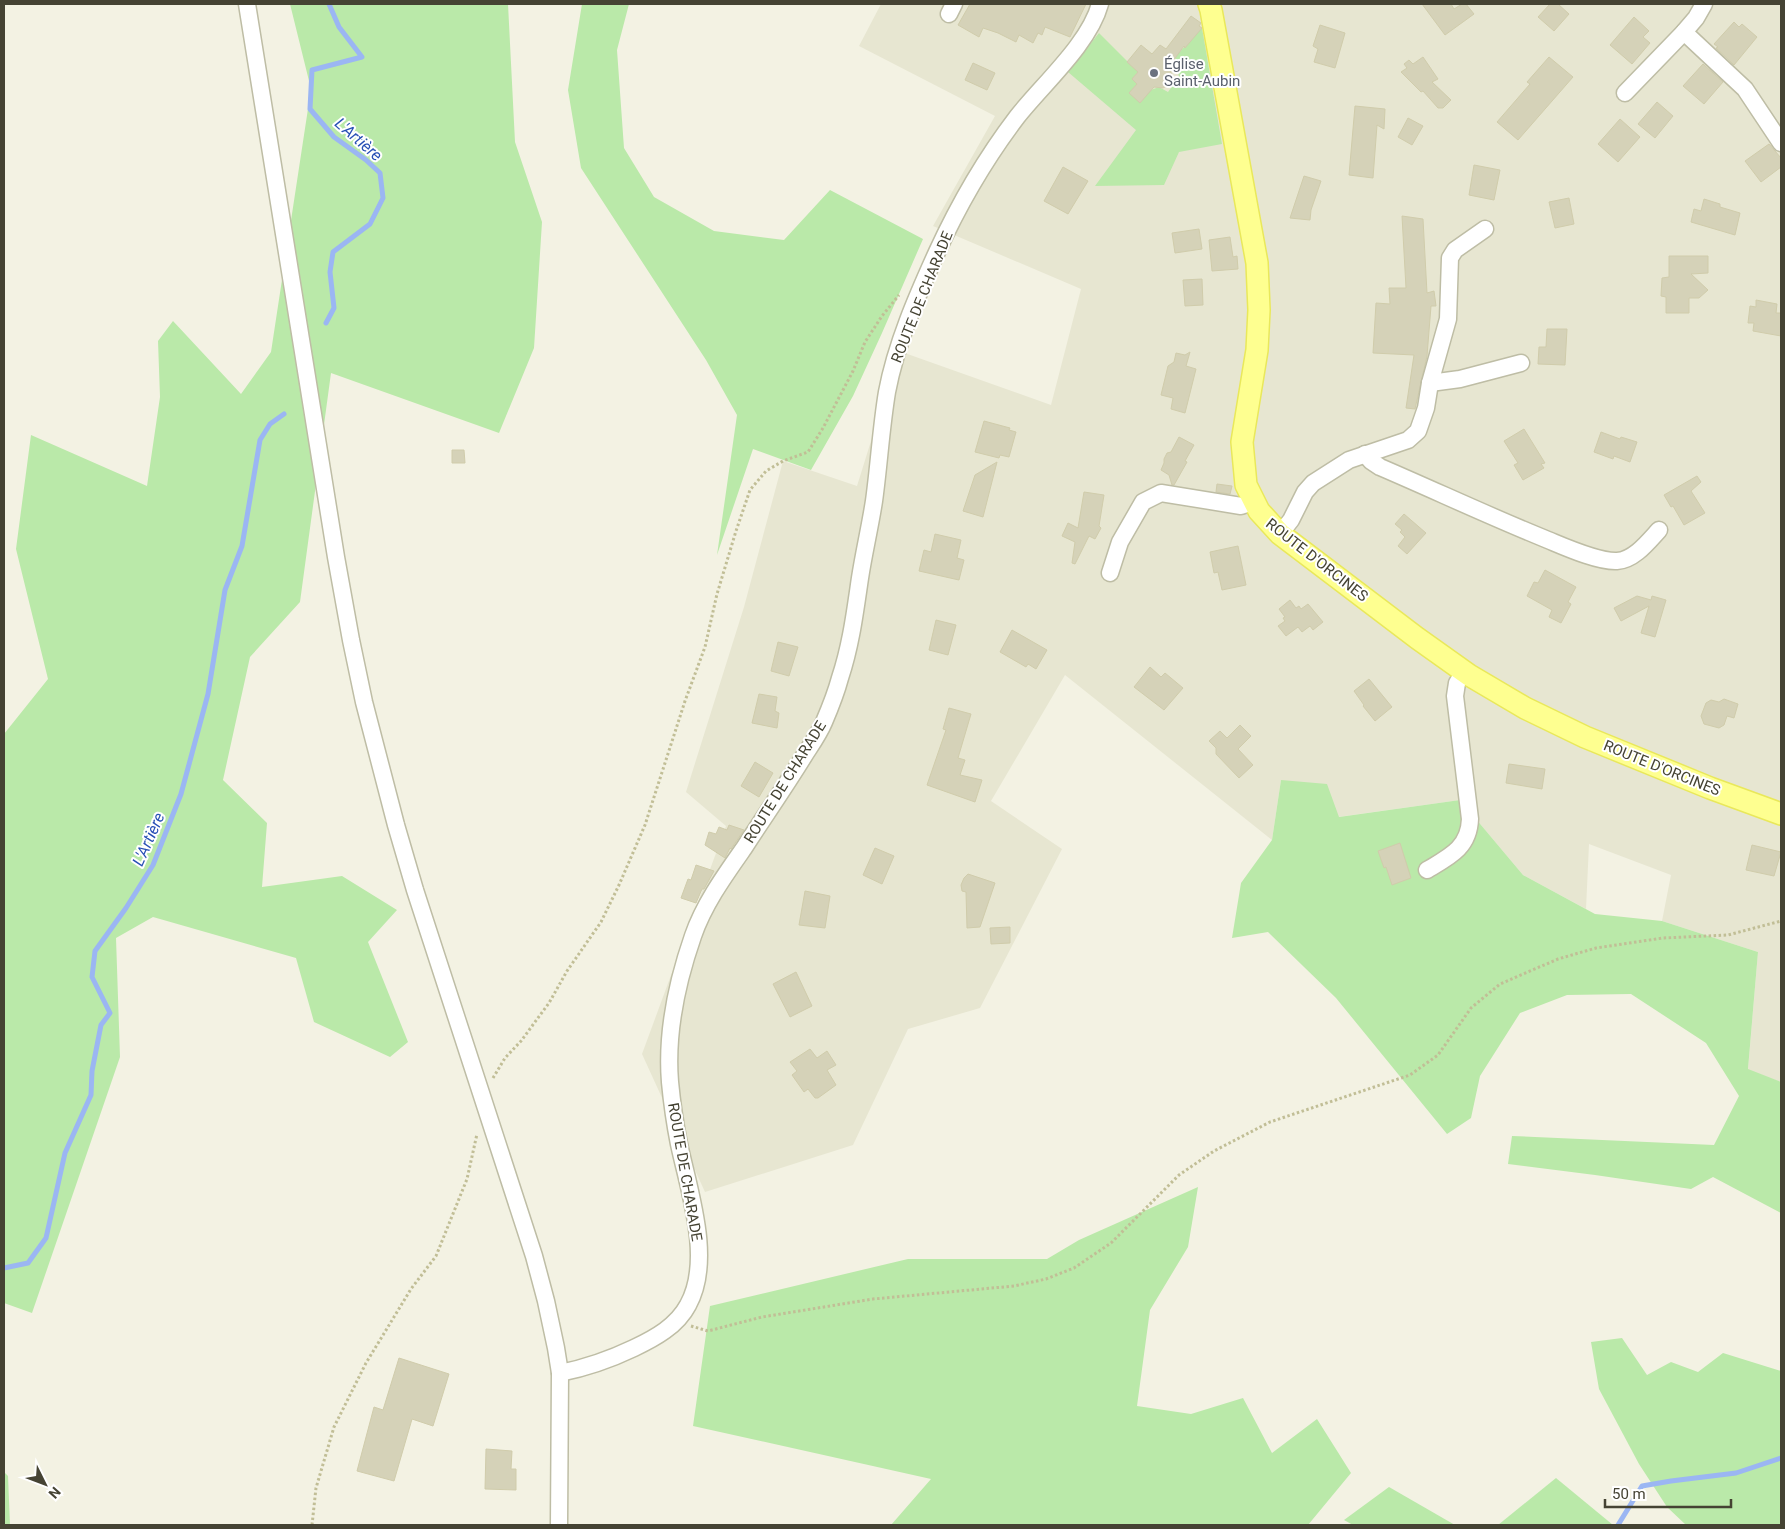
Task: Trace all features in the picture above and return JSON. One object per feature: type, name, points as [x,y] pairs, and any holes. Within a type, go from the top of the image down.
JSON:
[{"type":"main road","name":"ROUTE D'ORCINES","points":[[1213,6],[1257,264],[1260,310],[1257,350],[1242,442],[1246,485],[1253,502],[1266,521],[1280,534],[1464,672],[1525,708],[1585,737],[1710,788],[1781,814]]},
{"type":"street","points":[[247,4],[323,480],[353,649],[379,763],[401,844],[534,1256],[556,1348],[560,1373],[559,1525]]},
{"type":"street","name":"ROUTE DE CHARADE","points":[[560,1373],[625,1352],[650,1340],[676,1322],[688,1306],[694,1291],[699,1263],[695,1217],[678,1140],[670,1087],[669,1061],[670,1036],[679,982],[687,955],[695,930],[717,888],[788,781],[822,726],[832,704],[850,648],[863,557],[874,501],[887,392],[898,351],[937,252],[960,204],[981,168],[1018,116],[1071,54],[1090,28],[1100,4]]},
{"type":"street","points":[[1625,93],[1684,32],[1696,18],[1704,4]]},
{"type":"street","points":[[1684,32],[1745,89],[1781,142]]},
{"type":"street","points":[[1280,534],[1291,520],[1305,492],[1312,483],[1349,460],[1408,440],[1418,431],[1426,408],[1430,383],[1448,319],[1450,258],[1455,250],[1485,228]]},
{"type":"street","points":[[1430,383],[1460,379],[1521,363]]},
{"type":"street","points":[[1365,454],[1380,467],[1578,552],[1617,561],[1630,556],[1644,547],[1659,530]]},
{"type":"street","points":[[1110,574],[1120,542],[1143,502],[1160,493],[1241,506],[1253,502]]},
{"type":"street","points":[[1427,870],[1457,850],[1463,844],[1470,828],[1455,696],[1457,683],[1464,672]]},
{"type":"path","points":[[312,1525],[316,1488],[334,1427],[371,1354],[411,1289],[436,1256],[466,1178],[486,1108],[492,1079],[504,1058],[521,1041],[548,1003],[567,971],[601,922],[619,885],[644,825],[705,647],[717,594],[750,490],[766,471],[808,452],[853,372],[865,342],[882,316],[898,297],[901,289]]},
{"type":"path","points":[[676,1322],[708,1331],[762,1317],[873,1299],[1014,1286],[1046,1279],[1074,1268],[1111,1243],[1178,1175],[1214,1151],[1270,1122],[1410,1075],[1438,1055],[1471,1008],[1500,984],[1558,960],[1596,948],[1663,938],[1728,935],[1781,921]]},
{"type":"shaded area","points":[[881,4],[1781,4],[1781,1082],[1748,1070],[1758,952],[1662,921],[1671,875],[1589,844],[1586,909],[1523,875],[1460,800],[1338,817],[1281,780],[1272,840],[1065,675],[991,801],[1062,849],[980,1008],[908,1029],[853,1145],[705,1192],[642,1054],[726,826],[686,792],[744,607],[783,461],[857,486],[899,351],[1051,405],[1081,289],[933,226],[995,116],[859,46]]},
{"type":"green space","points":[[290,4],[508,4],[515,142],[542,222],[534,348],[499,433],[331,373],[300,602],[250,657],[223,780],[267,823],[262,887],[342,876],[397,910],[368,942],[408,1042],[390,1057],[314,1022],[296,958],[153,917],[116,938],[120,1057],[32,1313],[4,1303],[4,734],[48,679],[16,549],[31,435],[147,486],[160,397],[158,341],[173,321],[241,394],[271,352],[311,89]]},
{"type":"green space","points":[[582,4],[629,4],[617,50],[624,148],[654,197],[714,231],[784,240],[830,190],[923,239],[853,396],[811,470],[753,449],[717,555],[737,415],[706,360],[581,168],[568,90]]},
{"type":"green space","points":[[1202,28],[1222,144],[1179,152],[1164,185],[1095,186],[1136,130],[1068,72],[1099,33],[1138,72],[1132,79],[1137,84],[1129,93],[1141,102],[1148,91],[1159,87],[1168,92],[1179,77],[1175,57]]},
{"type":"green space","points":[[1281,780],[1327,784],[1339,817],[1460,800],[1523,875],[1595,914],[1662,921],[1758,952],[1748,1069],[1781,1082],[1781,1213],[1713,1177],[1691,1189],[1508,1164],[1512,1136],[1714,1145],[1739,1096],[1706,1043],[1631,994],[1567,995],[1520,1013],[1480,1076],[1471,1118],[1447,1134],[1336,998],[1268,932],[1232,938],[1241,883],[1272,840]]},
{"type":"green space","points":[[1198,1187],[1188,1247],[1150,1310],[1137,1406],[1191,1414],[1243,1398],[1272,1453],[1317,1419],[1351,1473],[1308,1525],[891,1525],[931,1479],[693,1426],[710,1306],[908,1259],[1047,1259],[1079,1240]]},
{"type":"green space","points":[[1622,1338],[1647,1375],[1671,1362],[1698,1372],[1723,1353],[1781,1371],[1781,1525],[1686,1525],[1667,1507],[1639,1464],[1599,1389],[1591,1342]]},
{"type":"green space","points":[[4,1472],[8,1476],[10,1525],[4,1525]]},
{"type":"green space","points":[[1556,1478],[1613,1525],[1498,1525]]},
{"type":"green space","points":[[1389,1487],[1455,1525],[1353,1525],[1344,1520]]},
{"type":"building","points":[[970,4],[1086,4],[1070,37],[1045,27],[1042,35],[1038,33],[1033,43],[1019,35],[1016,42],[983,28],[979,37],[958,25]]},
{"type":"building","points":[[1422,4],[1451,4],[1454,9],[1462,4],[1466,4],[1474,14],[1445,35]]},
{"type":"building","points":[[1550,4],[1558,4],[1569,14],[1554,31],[1538,17]]},
{"type":"building","name":"Église Saint-Aubin","points":[[1191,16],[1201,23],[1199,26],[1202,28],[1185,48],[1184,46],[1168,68],[1172,74],[1170,84],[1163,88],[1154,87],[1140,103],[1129,93],[1137,84],[1132,79],[1138,72],[1127,62],[1141,45],[1152,54],[1160,45],[1166,49]]},
{"type":"building","points":[[1634,17],[1649,31],[1643,37],[1650,43],[1632,64],[1610,45]]},
{"type":"building","points":[[1734,22],[1739,27],[1742,24],[1757,37],[1734,65],[1714,44]]},
{"type":"building","points":[[1320,25],[1345,33],[1335,68],[1314,62],[1318,49],[1313,46]]},
{"type":"building","points":[[1423,57],[1438,79],[1432,82],[1451,100],[1443,108],[1438,108],[1423,91],[1421,92],[1401,72],[1407,68],[1404,64],[1409,60],[1413,64]]},
{"type":"building","points":[[1549,57],[1573,77],[1518,140],[1497,122],[1530,84],[1527,82]]},
{"type":"building","points":[[973,63],[995,73],[987,90],[965,80]]},
{"type":"building","points":[[1703,64],[1723,82],[1704,104],[1683,86]]},
{"type":"building","points":[[1657,102],[1673,116],[1655,138],[1638,124]]},
{"type":"building","points":[[1355,106],[1385,109],[1384,129],[1377,125],[1373,178],[1349,175]]},
{"type":"building","points":[[1408,118],[1423,126],[1412,145],[1398,137]]},
{"type":"building","points":[[1620,119],[1640,137],[1618,162],[1598,144]]},
{"type":"building","points":[[1769,144],[1781,158],[1781,167],[1761,182],[1745,161]]},
{"type":"building","points":[[1474,165],[1500,170],[1494,200],[1469,195]]},
{"type":"building","points":[[1063,167],[1088,181],[1068,214],[1044,201]]},
{"type":"building","points":[[1304,176],[1321,181],[1311,210],[1310,220],[1290,218]]},
{"type":"building","points":[[1569,198],[1574,224],[1555,228],[1549,202]]},
{"type":"building","points":[[1704,199],[1720,204],[1720,207],[1740,213],[1735,235],[1691,222],[1694,209],[1701,211]]},
{"type":"building","points":[[1402,216],[1423,219],[1427,293],[1434,291],[1436,306],[1431,306],[1427,356],[1415,409],[1406,408],[1414,355],[1373,353],[1376,303],[1390,304],[1389,288],[1406,288]]},
{"type":"building","points":[[1199,229],[1202,249],[1175,253],[1172,233]]},
{"type":"building","points":[[1230,237],[1233,257],[1237,256],[1238,269],[1212,271],[1209,240]]},
{"type":"building","points":[[1669,256],[1708,256],[1708,273],[1691,274],[1708,290],[1699,298],[1689,298],[1689,313],[1666,313],[1666,297],[1661,296],[1662,278],[1669,277]]},
{"type":"building","points":[[1202,279],[1203,305],[1185,306],[1183,280]]},
{"type":"building","points":[[1756,300],[1777,304],[1776,313],[1781,313],[1781,336],[1753,331],[1754,323],[1748,323],[1750,306],[1756,307]]},
{"type":"building","points":[[1547,329],[1567,329],[1565,365],[1538,364],[1539,347],[1546,347]]},
{"type":"building","points":[[1190,352],[1186,366],[1196,369],[1185,413],[1171,409],[1173,398],[1161,395],[1168,366],[1174,362],[1176,353],[1185,355]]},
{"type":"building","points":[[984,421],[1010,428],[1009,430],[1016,432],[1009,457],[1000,455],[999,458],[975,452]]},
{"type":"building","points":[[1524,429],[1545,463],[1541,464],[1544,468],[1523,480],[1514,465],[1518,463],[1504,441]]},
{"type":"building","points":[[1601,432],[1620,439],[1621,437],[1637,442],[1630,462],[1614,456],[1613,459],[1594,452]]},
{"type":"building","points":[[1179,437],[1194,445],[1185,461],[1187,462],[1174,485],[1172,485],[1169,475],[1161,470],[1167,453],[1171,452]]},
{"type":"building","points":[[452,450],[464,450],[465,463],[452,463]]},
{"type":"building","points":[[997,462],[983,517],[963,511],[975,475]]},
{"type":"building","points":[[1697,476],[1701,482],[1691,491],[1705,513],[1684,525],[1664,495]]},
{"type":"building","points":[[1217,484],[1232,486],[1230,494],[1216,492]]},
{"type":"building","points":[[1084,492],[1104,495],[1099,526],[1101,528],[1095,539],[1089,536],[1075,564],[1072,563],[1075,542],[1062,536],[1068,523],[1078,528]]},
{"type":"building","points":[[1404,514],[1426,533],[1407,554],[1398,546],[1405,537],[1400,532],[1402,530],[1395,524]]},
{"type":"building","points":[[935,534],[961,540],[957,558],[964,560],[959,580],[919,571],[924,550],[931,552]]},
{"type":"building","points":[[1238,546],[1246,585],[1222,590],[1218,572],[1214,573],[1210,552]]},
{"type":"building","points":[[1545,570],[1576,587],[1568,602],[1571,604],[1561,623],[1549,617],[1552,610],[1527,596],[1534,582],[1538,583]]},
{"type":"building","points":[[1637,596],[1651,600],[1652,596],[1666,600],[1655,637],[1641,633],[1649,606],[1621,621],[1614,608]]},
{"type":"building","points":[[1290,600],[1296,608],[1299,606],[1301,609],[1308,604],[1323,622],[1313,630],[1310,626],[1302,632],[1298,627],[1286,636],[1278,626],[1285,621],[1283,618],[1285,617],[1279,609]]},
{"type":"building","points":[[936,620],[956,625],[948,655],[929,650]]},
{"type":"building","points":[[1012,630],[1047,650],[1036,669],[1028,664],[1026,667],[1000,652]]},
{"type":"building","points":[[778,642],[798,647],[789,676],[771,671]]},
{"type":"building","points":[[1150,667],[1161,677],[1165,673],[1183,688],[1164,710],[1134,687]]},
{"type":"building","points":[[1369,679],[1392,707],[1375,721],[1354,691]]},
{"type":"building","points":[[759,694],[777,697],[775,711],[779,713],[777,728],[752,723]]},
{"type":"building","points":[[1724,699],[1738,704],[1734,718],[1727,716],[1724,725],[1719,728],[1704,724],[1701,716],[1706,703],[1711,700],[1719,702]]},
{"type":"building","points":[[949,708],[971,714],[958,758],[965,760],[960,775],[982,780],[975,802],[927,785],[946,730],[943,729]]},
{"type":"building","points":[[1240,725],[1251,736],[1238,749],[1253,765],[1239,778],[1216,754],[1216,748],[1209,741],[1220,731],[1227,738]]},
{"type":"building","points":[[755,762],[773,773],[759,797],[741,786]]},
{"type":"building","points":[[1509,764],[1545,769],[1542,789],[1506,783]]},
{"type":"building","points":[[729,825],[744,830],[725,858],[705,845],[709,832],[716,834],[719,827],[727,830]]},
{"type":"building","points":[[1400,843],[1411,878],[1392,885],[1378,851]]},
{"type":"building","points":[[1752,845],[1781,852],[1774,876],[1746,870]]},
{"type":"building","points":[[875,848],[894,856],[882,884],[863,875]]},
{"type":"building","points":[[696,865],[714,871],[704,889],[702,889],[696,903],[681,898],[688,879],[691,880]]},
{"type":"building","points":[[968,874],[995,883],[980,927],[967,928],[966,892],[962,891],[961,885]]},
{"type":"building","points":[[805,891],[830,896],[825,928],[799,925]]},
{"type":"building","points":[[1010,927],[1010,943],[991,944],[990,928]]},
{"type":"building","points":[[796,972],[812,1006],[790,1017],[773,984]]},
{"type":"building","points":[[810,1049],[817,1058],[827,1051],[836,1065],[827,1070],[836,1085],[818,1098],[815,1098],[808,1089],[804,1092],[792,1075],[797,1071],[790,1062]]},
{"type":"building","points":[[399,1358],[449,1374],[433,1426],[412,1419],[394,1481],[357,1471],[374,1407],[383,1410]]},
{"type":"building","points":[[486,1449],[512,1451],[511,1469],[516,1469],[516,1490],[485,1489]]},
{"type":"waterway","name":"L'Artière","points":[[326,323],[334,308],[330,272],[333,252],[370,224],[383,198],[380,173],[366,160],[334,137],[310,109],[312,70],[362,57],[339,27],[329,4]]},
{"type":"waterway","name":"L'Artière","points":[[4,1268],[28,1263],[46,1238],[65,1153],[91,1095],[92,1071],[101,1025],[110,1013],[92,977],[95,951],[126,908],[153,865],[181,794],[208,694],[225,590],[242,546],[260,440],[270,424],[284,414]]},
{"type":"waterway","points":[[1618,1525],[1642,1486],[1736,1473],[1781,1458]]},
{"type":"place","name":"Église Saint-Aubin","points":[[1154,73]]}]
